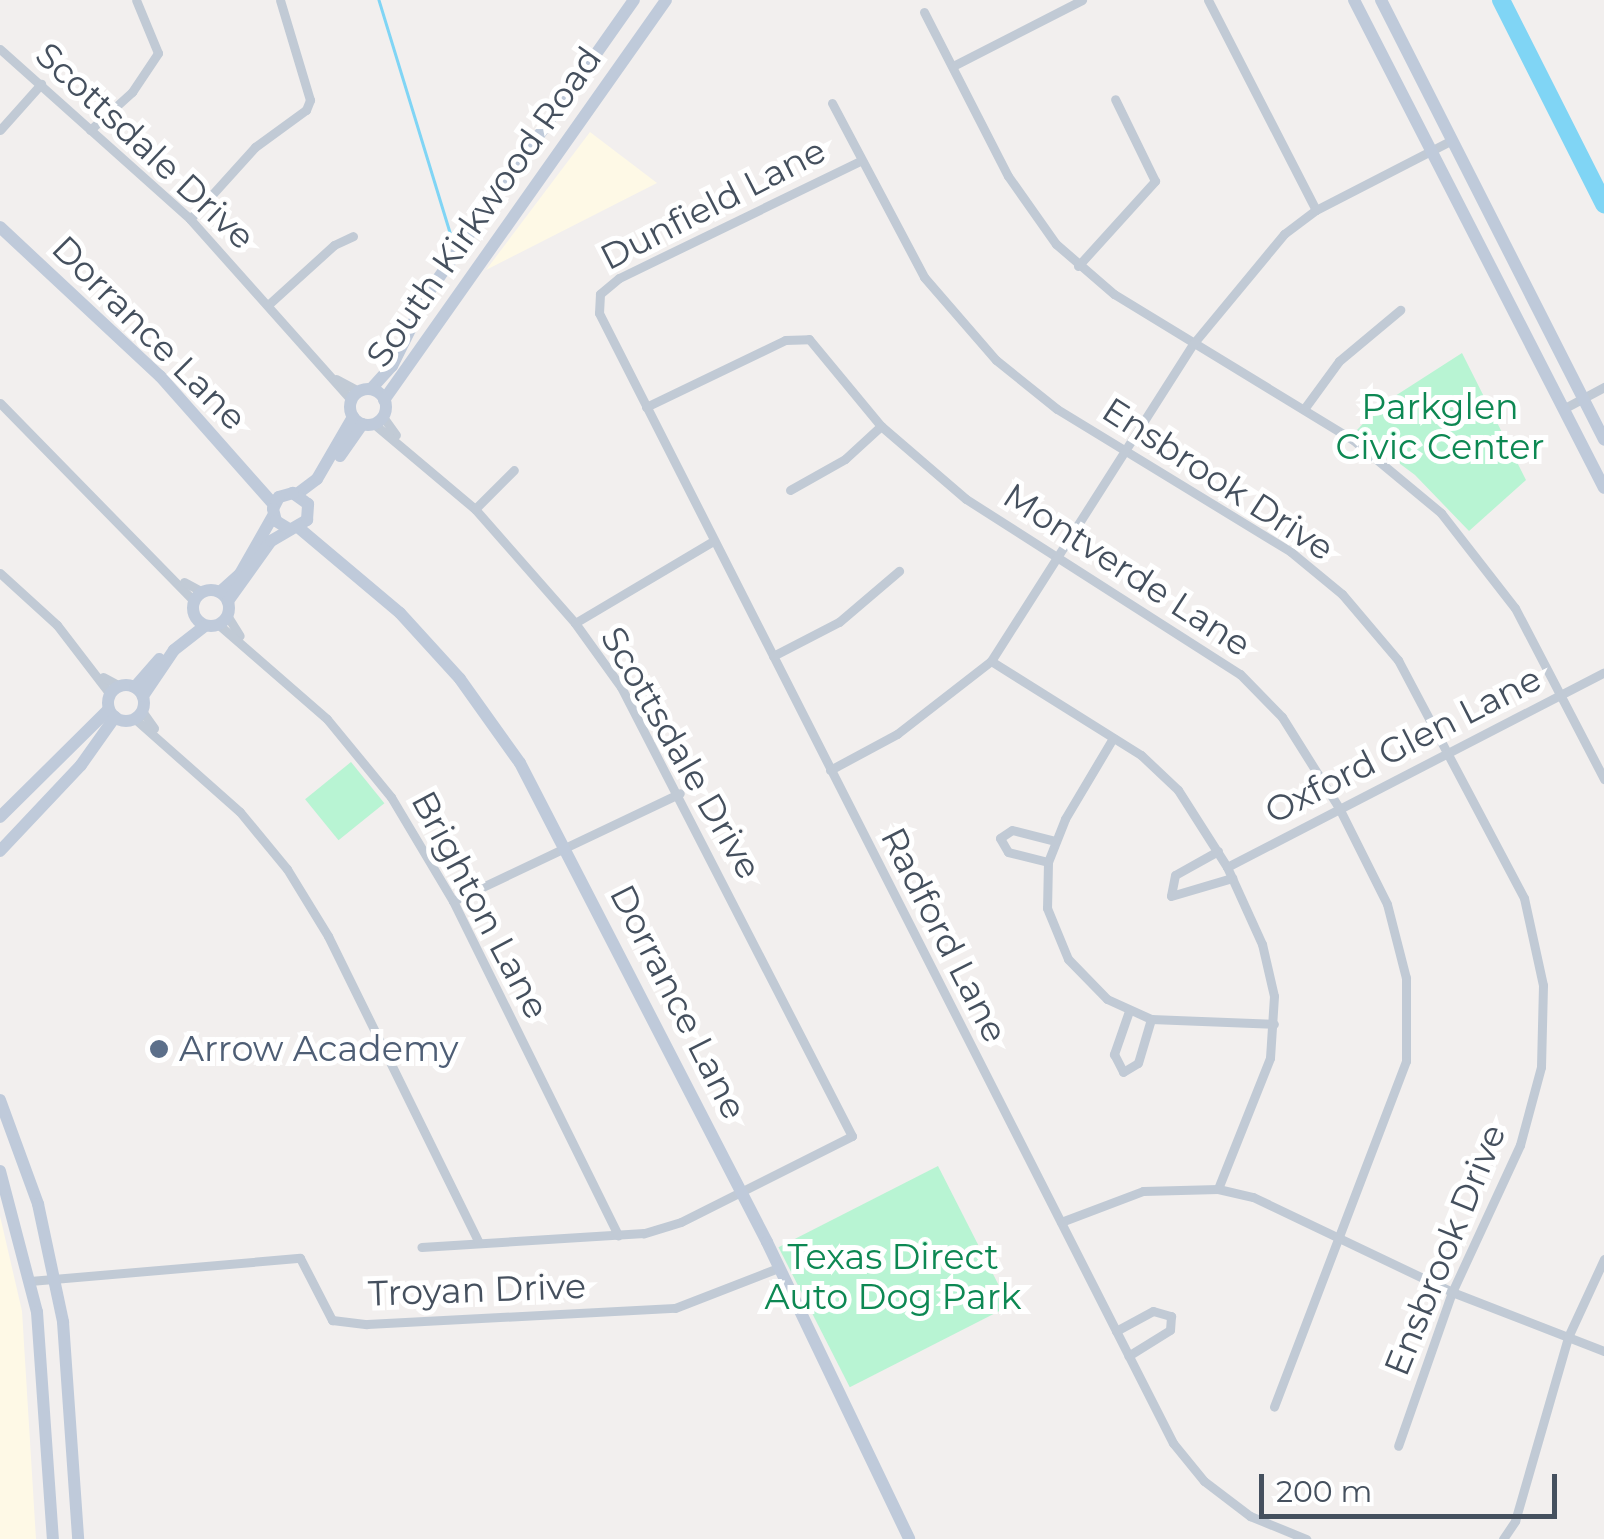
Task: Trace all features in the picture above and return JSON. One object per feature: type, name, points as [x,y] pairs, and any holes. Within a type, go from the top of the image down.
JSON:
[{"type":"main road","name":"South Kirkwood Road","points":[[360,394],[392,366],[428,294],[634,0]]},
{"type":"main road","name":"South Kirkwood Road","points":[[384,400],[666,0]]},
{"type":"main road","points":[[1354,0],[1604,488]]},
{"type":"main road","points":[[1381,0],[1604,440]]},
{"type":"main road","points":[[567,100],[589,114]]},
{"type":"main road","points":[[509,182],[527,199]]},
{"type":"main road","name":"Dorrance Lane","points":[[0,227],[160,376],[256,482],[287,503],[298,526],[321,541],[460,679],[520,764],[568,847],[909,1539]]},
{"type":"main road","points":[[428,294],[447,309]]},
{"type":"main road","points":[[0,818],[131,699],[174,650],[218,622],[224,597],[287,503],[317,479],[384,400],[360,394]]},
{"type":"main road","points":[[360,394],[368,421]]},
{"type":"main road","points":[[0,851],[81,765],[112,713],[131,699],[197,602],[224,597],[271,541],[298,526],[287,503]]},
{"type":"main road","points":[[197,602],[218,622]]},
{"type":"main road","points":[[2,1109],[38,1204],[55,1277],[73,1442],[78,1539]]},
{"type":"main road","points":[[0,1170],[30,1281],[48,1442],[53,1539]]},
{"type":"main road","points":[[48,1442],[73,1442]]},
{"type":"street","points":[[90,130],[132,92],[158,52],[136,0]]},
{"type":"street","points":[[190,219],[255,147],[306,110],[310,100],[280,0]]},
{"type":"street","points":[[953,66],[1082,0]]},
{"type":"street","points":[[1208,0],[1316,210]]},
{"type":"street","points":[[924,12],[1023,201],[1078,266],[1193,344],[1304,410],[1410,483],[1471,545],[1562,694],[1604,778]]},
{"type":"street","name":"Scottsdale Drive","points":[[0,49],[190,219],[329,376],[360,394]]},
{"type":"street","points":[[0,130],[40,84]]},
{"type":"street","points":[[1078,266],[1155,181],[1115,99]]},
{"type":"street","name":"Ensbrook Drive","points":[[832,103],[858,162],[924,276],[968,332],[1057,410],[1291,552],[1342,594],[1398,660],[1451,752],[1524,898],[1544,986],[1541,1066],[1520,1145],[1452,1292],[1398,1446]]},
{"type":"street","points":[[830,770],[897,734],[991,661],[1061,559],[1193,344],[1260,260],[1316,210],[1452,140]]},
{"type":"street","name":"Dunfield Lane","points":[[598,300],[619,278],[858,162]]},
{"type":"street","points":[[268,304],[334,246],[353,236]]},
{"type":"street","name":"Radford Lane","points":[[598,300],[713,541],[1174,1442],[1204,1480],[1250,1516],[1306,1539]]},
{"type":"street","points":[[1304,410],[1339,361],[1400,310]]},
{"type":"street","name":"Montverde Lane","points":[[646,407],[792,338],[819,348],[881,426],[966,499],[1240,674],[1282,717],[1340,808],[1387,904],[1406,978],[1406,1060],[1274,1408]]},
{"type":"street","points":[[1563,409],[1604,387]]},
{"type":"street","points":[[0,404],[197,602]]},
{"type":"street","name":"Scottsdale Drive","points":[[368,421],[401,441],[475,509],[575,623],[621,687],[680,793],[852,1136],[740,1191]]},
{"type":"street","points":[[790,490],[845,459],[881,426]]},
{"type":"street","points":[[475,509],[514,470]]},
{"type":"street","points":[[575,623],[713,541]]},
{"type":"street","points":[[774,656],[839,622],[899,570]]},
{"type":"street","points":[[0,573],[101,676],[131,699],[159,734],[240,812],[287,868],[328,936],[479,1243]]},
{"type":"street","name":"Brighton Lane","points":[[218,622],[241,638],[328,719],[380,784],[453,902],[618,1236]]},
{"type":"street","points":[[991,661],[1113,738],[1178,790],[1227,867],[1266,957],[1274,1024],[1264,1086],[1218,1189]]},
{"type":"street","name":"Oxford Glen Lane","points":[[1227,867],[1604,672]]},
{"type":"street","points":[[1113,738],[1055,840],[1048,862],[1047,908],[1068,959],[1087,984],[1129,1011],[1151,1019],[1274,1024]]},
{"type":"street","points":[[453,902],[680,793]]},
{"type":"street","points":[[1048,862],[1008,852],[1000,838],[1012,830],[1055,840]]},
{"type":"street","points":[[1218,850],[1175,876],[1171,896],[1232,878]]},
{"type":"street","points":[[1129,1011],[1114,1054],[1123,1072],[1138,1062],[1151,1019]]},
{"type":"street","points":[[1062,1222],[1144,1191],[1218,1189],[1278,1206],[1452,1292],[1604,1351]]},
{"type":"street","points":[[421,1247],[618,1236],[681,1222],[740,1191]]},
{"type":"street","name":"Troyan Drive","points":[[30,1281],[300,1258],[332,1320],[366,1324],[675,1308],[778,1268]]},
{"type":"street","points":[[1502,1539],[1514,1520],[1568,1337],[1604,1259]]},
{"type":"street","points":[[1116,1331],[1153,1311],[1172,1316],[1170,1330],[1128,1356]]},
{"type":"shaded area","points":[[590,132],[657,183],[486,270]]},
{"type":"shaded area","points":[[0,1216],[22,1311],[36,1539],[0,1539]]},
{"type":"green space","name":"Parkglen Civic Center","points":[[1462,353],[1526,480],[1469,531],[1415,475],[1356,431],[1381,405]]},
{"type":"green space","points":[[351,762],[384,803],[339,840],[305,799]]},
{"type":"green space","name":"Texas Direct Auto Dog Park","points":[[938,1166],[1009,1306],[850,1387],[779,1247]]},
{"type":"waterway","points":[[379,0],[451,236]]},
{"type":"waterway","points":[[1501,0],[1604,204]]},
{"type":"place","name":"Arrow Academy","points":[[159,1049]]}]
